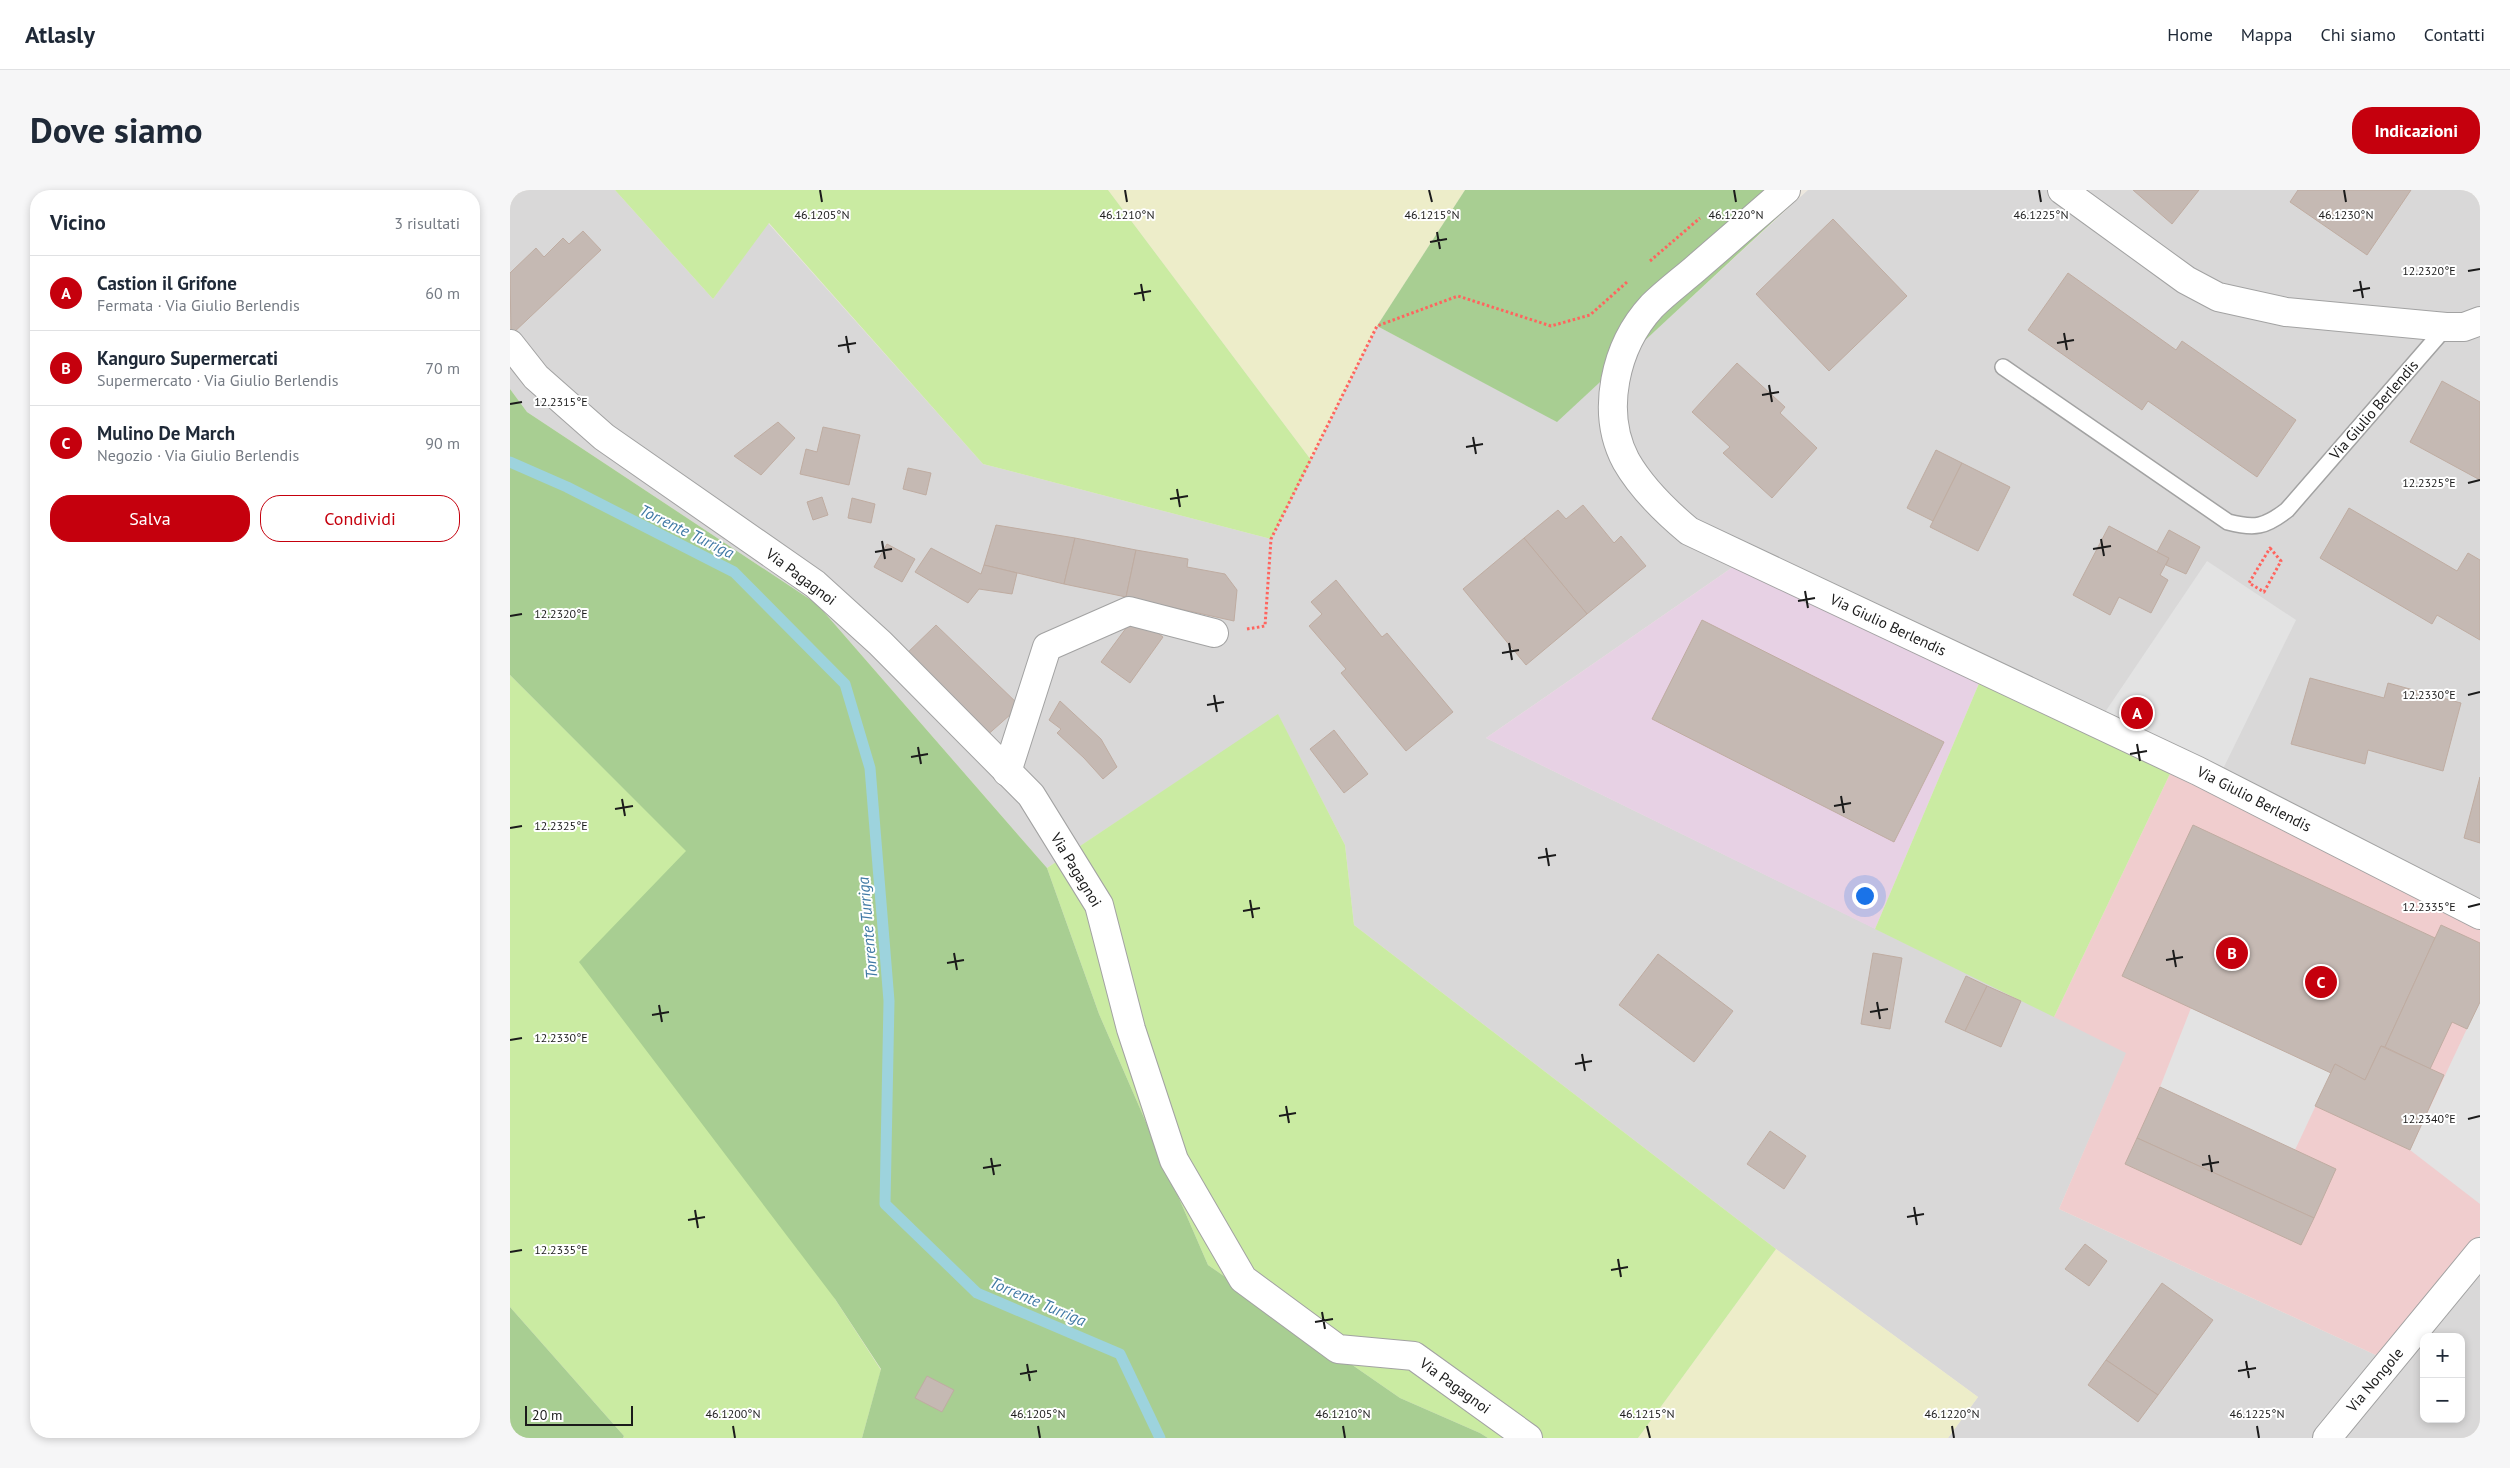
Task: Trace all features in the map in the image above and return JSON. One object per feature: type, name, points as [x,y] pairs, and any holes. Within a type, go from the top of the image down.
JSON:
[{"type":"street","name":"Via Giulio Berlendis","points":[[1786,190],[1652,306],[1632,332],[1618,366],[1613,402],[1616,431],[1626,460],[1663,510],[1689,531],[2198,771],[2480,915]]},
{"type":"street","points":[[2062,190],[2186,280],[2218,297],[2286,312],[2446,327],[2464,326],[2480,322]]},
{"type":"street","name":"Via Pagagnoi","points":[[510,344],[536,376],[604,437],[816,584],[880,644],[1031,795],[1099,905],[1131,1029],[1174,1160],[1243,1279],[1338,1349],[1414,1356],[1528,1438]]},
{"type":"street","points":[[1007,772],[1047,647],[1129,611],[1214,633]]},
{"type":"street","name":"Via Nongole","points":[[2326,1438],[2480,1252]]},
{"type":"lane","name":"Via Giulio Berlendis","points":[[2003,367],[2228,522],[2245,526],[2260,526],[2272,521],[2288,510],[2446,327]]},
{"type":"path","points":[[1648,262],[1706,213]]},
{"type":"path","points":[[1214,633],[1265,626],[1271,539],[1377,326],[1458,296],[1551,326],[1590,315],[1634,275]]},
{"type":"path","points":[[2270,548],[2281,561],[2264,592],[2249,583],[2270,548]]},
{"type":"shaded area","points":[[510,190],[615,190],[713,299],[768,223],[983,464],[1271,539],[1377,326],[1557,421],[1808,190],[2480,190],[2480,901],[2095,727],[1743,560],[1486,738],[2127,1052],[2059,1209],[2378,1356],[2480,1235],[2480,1438],[1948,1438],[1978,1397],[1776,1249],[1354,925],[1345,845],[1278,715],[1047,868],[817,604],[527,412],[510,389]]},
{"type":"shaded area","points":[[1743,560],[1983,674],[1875,929],[1486,738]]},
{"type":"shaded area","points":[[2207,561],[2296,620],[2221,773],[2095,727]]},
{"type":"shaded area","points":[[2178,757],[2480,901],[2480,1235],[2378,1356],[2059,1209],[2126,1053],[2054,1017]]},
{"type":"shaded area","points":[[2480,1001],[2480,1204],[2410,1150]]},
{"type":"shaded area","points":[[2191,1008],[2331,1073],[2295,1150],[2160,1087]]},
{"type":"green space","points":[[615,190],[1108,190],[1311,460],[1271,539],[983,464],[769,223],[713,299]]},
{"type":"green space","points":[[1108,190],[1465,190],[1377,326],[1311,460]]},
{"type":"green space","points":[[1465,190],[1780,190],[1794,202],[1557,422],[1377,326]]},
{"type":"green space","points":[[510,389],[527,412],[817,604],[1047,868],[1099,1014],[1208,1265],[1400,1398],[1488,1438],[862,1438],[881,1369],[835,1299],[579,962],[686,851],[510,675]]},
{"type":"green space","points":[[1983,674],[2178,757],[2054,1017],[1875,929]]},
{"type":"green space","points":[[510,675],[687,851],[835,1299],[881,1370],[862,1438],[623,1438],[624,1436],[510,1307]]},
{"type":"green space","points":[[1278,714],[1345,845],[1354,925],[1776,1249],[1638,1438],[1488,1438],[1400,1398],[1208,1265],[1099,1014],[1047,868]]},
{"type":"green space","points":[[1776,1249],[1978,1397],[1948,1438],[1638,1438]]},
{"type":"green space","points":[[510,1307],[624,1436],[623,1438],[510,1438]]},
{"type":"building","points":[[2133,190],[2199,190],[2172,224]]},
{"type":"building","points":[[2298,190],[2411,190],[2367,255],[2290,202]]},
{"type":"building","points":[[1833,219],[1907,296],[1829,371],[1756,294]]},
{"type":"building","points":[[583,231],[601,250],[511,335],[510,273],[536,248],[544,257],[563,238],[569,244]]},
{"type":"building","points":[[2068,273],[2176,350],[2182,341],[2296,420],[2257,477],[2148,401],[2142,410],[2028,330]]},
{"type":"building","points":[[1737,363],[1785,407],[1780,413],[1817,448],[1772,498],[1723,453],[1730,447],[1692,412]]},
{"type":"building","points":[[2442,381],[2480,402],[2480,480],[2410,442]]},
{"type":"building","points":[[778,422],[795,438],[761,475],[734,456]]},
{"type":"building","points":[[823,427],[860,435],[849,485],[800,474],[806,449],[817,452]]},
{"type":"building","points":[[1936,450],[1962,463],[1933,521],[1907,508]]},
{"type":"building","points":[[1962,463],[2010,487],[1978,551],[1930,527]]},
{"type":"building","points":[[908,468],[931,473],[926,495],[903,489]]},
{"type":"building","points":[[822,497],[828,515],[813,520],[807,502]]},
{"type":"building","points":[[852,498],[875,504],[871,523],[848,518]]},
{"type":"building","points":[[1583,505],[1614,543],[1621,536],[1646,566],[1587,614],[1524,538],[1558,510],[1566,519]]},
{"type":"building","points":[[2349,508],[2457,571],[2468,553],[2480,560],[2480,640],[2437,615],[2432,624],[2320,558]]},
{"type":"building","points":[[996,525],[1075,538],[1064,584],[984,565]]},
{"type":"building","points":[[2109,526],[2169,558],[2160,575],[2168,580],[2151,613],[2119,597],[2110,615],[2073,595]]},
{"type":"building","points":[[2169,530],[2200,547],[2186,574],[2166,565],[2169,558],[2157,552]]},
{"type":"building","points":[[1075,538],[1136,550],[1126,597],[1064,584]]},
{"type":"building","points":[[1524,538],[1587,614],[1526,665],[1463,589]]},
{"type":"building","points":[[887,544],[915,559],[902,582],[874,567]]},
{"type":"building","points":[[931,548],[981,574],[984,565],[1017,573],[1012,594],[979,589],[968,603],[915,572]]},
{"type":"building","points":[[1136,550],[1188,559],[1187,567],[1225,574],[1237,590],[1234,621],[1126,597]]},
{"type":"building","points":[[1336,580],[1382,637],[1387,633],[1453,712],[1406,751],[1341,673],[1346,669],[1309,626],[1322,614],[1311,602]]},
{"type":"building","points":[[1135,616],[1163,637],[1130,683],[1101,662]]},
{"type":"building","points":[[1702,620],[1944,742],[1894,842],[1652,719]]},
{"type":"building","points":[[936,625],[1020,706],[984,738],[902,658]]},
{"type":"building","points":[[2310,678],[2384,698],[2388,683],[2461,703],[2443,771],[2368,750],[2365,764],[2291,744]]},
{"type":"building","points":[[1060,701],[1101,739],[1117,767],[1103,779],[1057,733],[1061,729],[1049,720]]},
{"type":"building","points":[[1334,730],[1368,774],[1344,793],[1310,749]]},
{"type":"building","points":[[2480,777],[2480,843],[2464,838]]},
{"type":"building","points":[[2193,825],[2435,938],[2385,1047],[2381,1046],[2365,1080],[2335,1064],[2331,1073],[2122,976]]},
{"type":"building","points":[[2441,925],[2480,943],[2480,1002],[2467,1029],[2452,1022],[2430,1069],[2385,1047]]},
{"type":"building","points":[[1873,953],[1902,958],[1890,1029],[1861,1024]]},
{"type":"building","points":[[1658,954],[1733,1011],[1694,1062],[1619,1005]]},
{"type":"building","points":[[1966,976],[1987,986],[1965,1031],[1945,1022]]},
{"type":"building","points":[[1987,986],[2021,1001],[2001,1047],[1965,1031]]},
{"type":"building","points":[[2381,1046],[2444,1075],[2410,1150],[2315,1106],[2335,1064],[2365,1080]]},
{"type":"building","points":[[2160,1087],[2336,1169],[2314,1218],[2137,1138]]},
{"type":"building","points":[[1770,1131],[1806,1156],[1784,1189],[1747,1164]]},
{"type":"building","points":[[2137,1138],[2314,1218],[2301,1245],[2125,1164]]},
{"type":"building","points":[[2085,1244],[2107,1261],[2089,1286],[2065,1269]]},
{"type":"building","points":[[2162,1283],[2213,1320],[2158,1395],[2106,1360]]},
{"type":"building","points":[[2106,1360],[2158,1395],[2138,1422],[2088,1385]]},
{"type":"building","points":[[927,1376],[954,1390],[942,1412],[915,1398]]},
{"type":"waterway","name":"Torrente Turriga","points":[[510,462],[567,487],[734,572],[845,684],[870,768],[889,1001],[885,1204],[977,1293],[1120,1354],[1160,1438]]},
{"type":"place","name":"Castion il Grifone","points":[[2137,713]]},
{"type":"place","name":"Kanguro Supermercati","points":[[2232,953]]},
{"type":"place","name":"Mulino De March","points":[[2321,982]]}]
